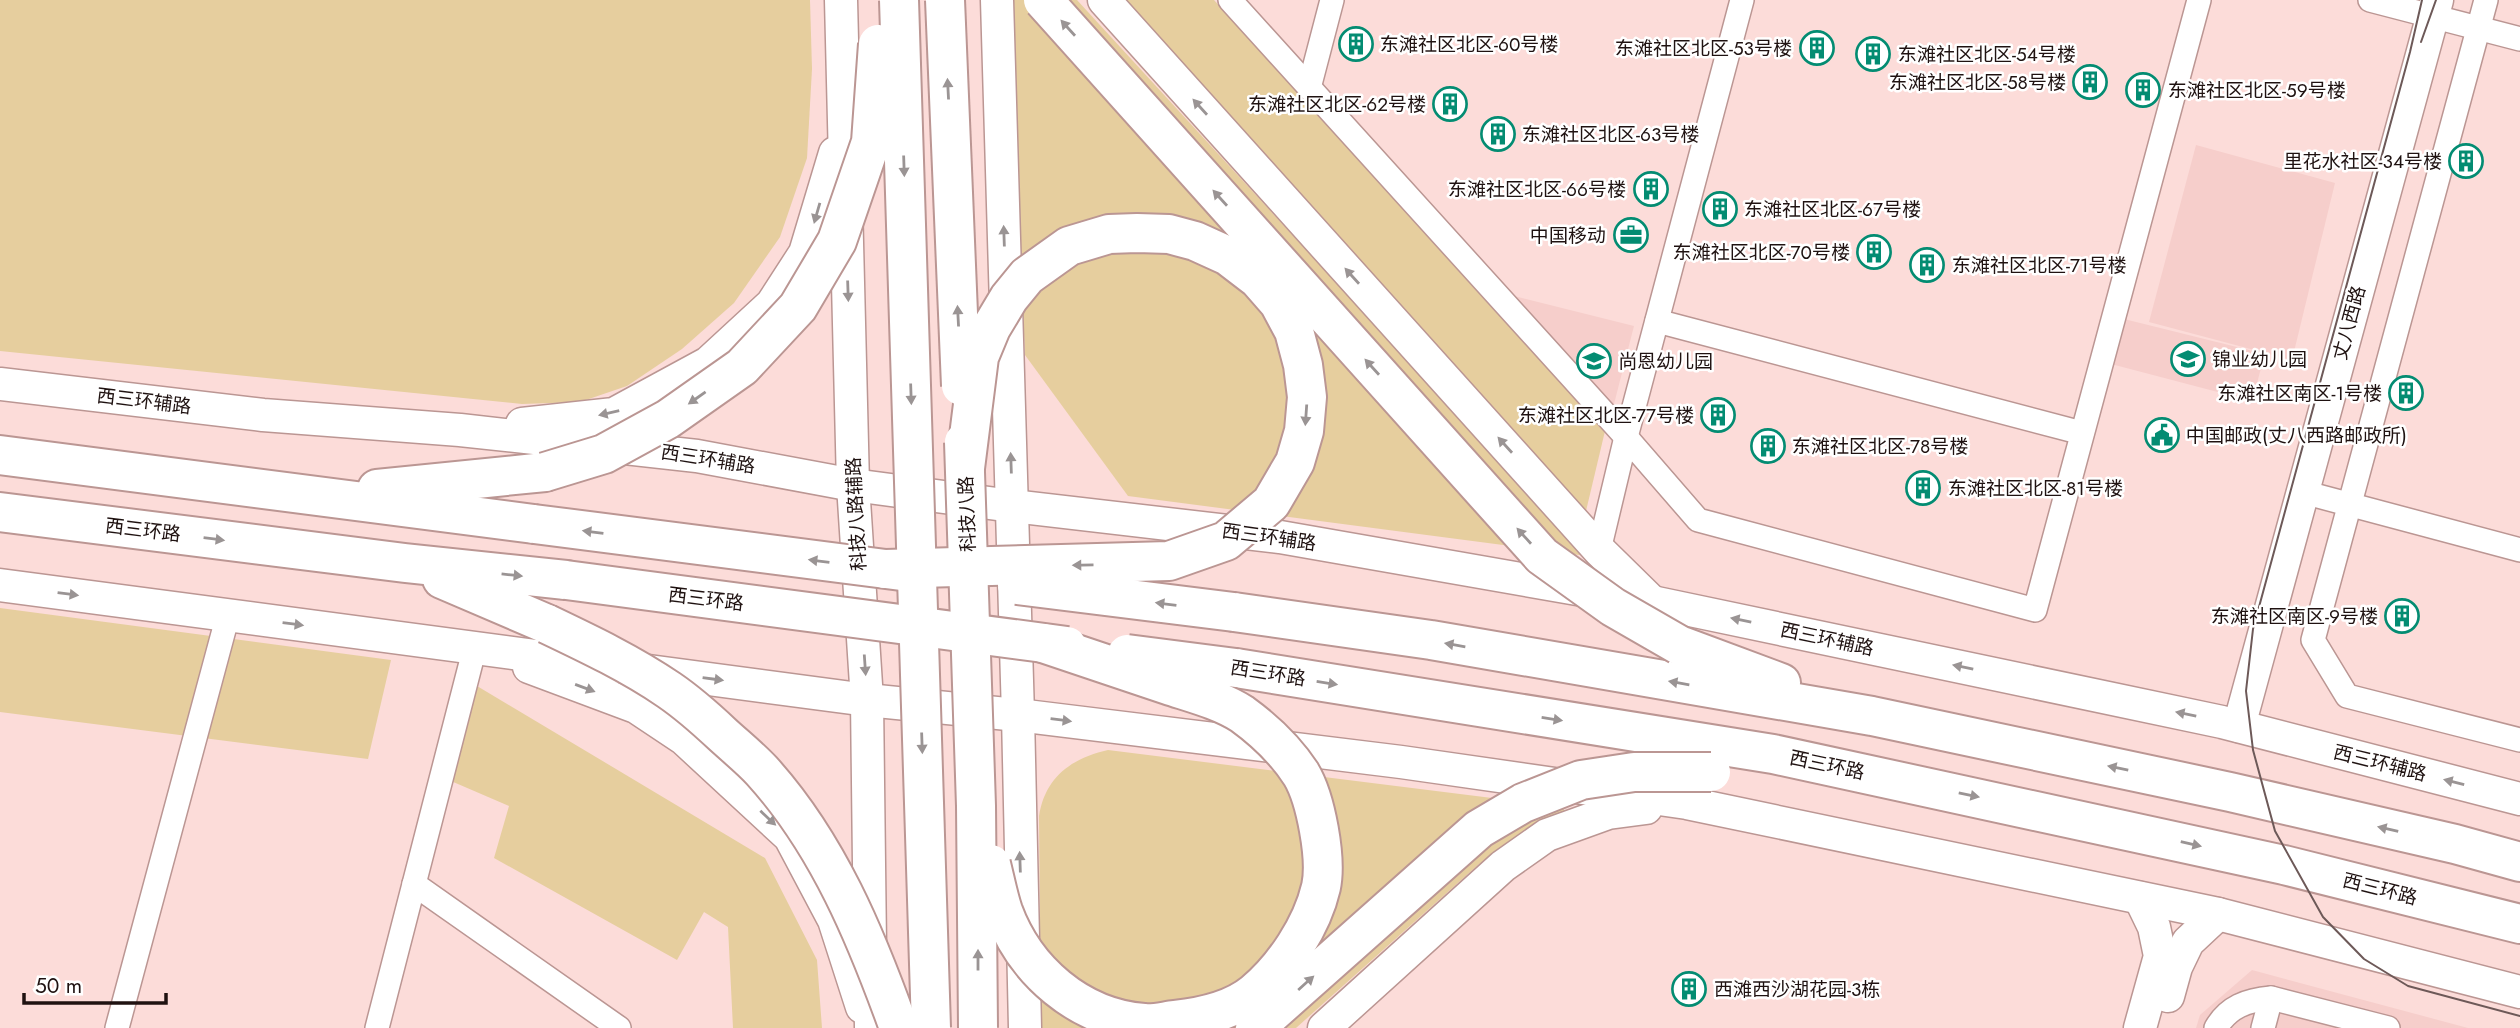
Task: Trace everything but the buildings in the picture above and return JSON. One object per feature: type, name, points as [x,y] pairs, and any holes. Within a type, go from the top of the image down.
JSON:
[{"type":"highway","points":[[313,496],[545,471],[604,453],[667,419],[742,367],[798,307],[837,241],[871,142],[878,61],[879,0]]},
{"type":"highway","points":[[899,0],[931,1028]]},
{"type":"highway","name":"科技八路","points":[[945,0],[976,806],[978,1028]]},
{"type":"highway","points":[[1043,0],[1542,556],[1613,607],[1679,645],[1872,716]]},
{"type":"highway","points":[[885,569],[1169,561],[1226,541],[1271,503],[1295,462],[1304,431],[1307,397],[1303,365],[1294,331],[1279,303],[1258,279],[1228,256],[1195,241],[1168,234],[1128,233],[1109,234],[1069,246],[1027,276],[1009,298],[991,328],[979,356],[965,468]]},
{"type":"highway","points":[[0,456],[1234,612],[1431,640],[1872,716],[2216,789],[2455,844],[2520,862]]},
{"type":"highway","name":"西三环路","points":[[0,512],[405,563],[566,580],[1236,668],[1773,754],[2284,865],[2520,924]]},
{"type":"highway","points":[[405,563],[606,652],[670,690],[761,770],[795,813],[830,866],[862,930],[899,1028]]},
{"type":"highway","points":[[976,806],[1003,911],[1029,959],[1045,978],[1065,994],[1116,1019],[1147,1023],[1221,1012],[1253,994],[1287,958],[1308,922],[1321,886],[1322,849],[1315,808],[1301,775],[1271,738],[1240,713],[1211,700],[1043,643]]},
{"type":"highway","points":[[1255,1028],[1479,829],[1523,803],[1581,780],[1634,772],[1711,772],[1919,785]]},
{"type":"highway","points":[[2455,844],[2520,842]]},
{"type":"highway","points":[[2439,904],[2520,950]]},
{"type":"main road","name":"科技八路辅路","points":[[841,0],[853,485],[867,700],[870,1028]]},
{"type":"main road","points":[[997,0],[1025,1028]]},
{"type":"main road","points":[[1104,0],[1599,550],[1652,602]]},
{"type":"main road","name":"丈八西路","points":[[2230,724],[2303,492],[2424,7]]},
{"type":"main road","name":"丈八西路","points":[[2230,724],[2424,7]]},
{"type":"main road","points":[[460,430],[614,414],[708,362],[772,304],[805,253],[843,124]]},
{"type":"main road","name":"西三环辅路","points":[[0,384],[263,415],[460,430],[697,456],[853,485],[1280,537],[1652,602],[2230,724],[2520,799]]},
{"type":"main road","points":[[0,585],[867,700],[1018,715],[1401,762],[1687,803],[2217,915],[2520,992]]},
{"type":"main road","points":[[475,648],[636,707],[684,739],[790,837],[834,920],[870,1028]]},
{"type":"main road","points":[[1325,1028],[1503,866],[1547,835],[1608,813],[1687,803]]},
{"type":"main road","points":[[2140,898],[2154,927],[2160,956],[2140,1028]]},
{"type":"main road","points":[[2160,1028],[2176,967],[2188,942],[2217,915]]},
{"type":"street","points":[[1230,0],[1698,520],[2035,610],[2199,0]]},
{"type":"street","points":[[1309,88],[1332,0]]},
{"type":"street","points":[[1599,550],[1626,437],[1742,0]]},
{"type":"street","points":[[2370,0],[2424,7],[2478,28],[2520,39]]},
{"type":"street","points":[[2486,0],[2314,640],[2347,696],[2520,740]]},
{"type":"street","points":[[1657,321],[2082,433]]},
{"type":"street","points":[[2303,492],[2520,550]]},
{"type":"street","points":[[117,1028],[228,615]]},
{"type":"street","points":[[377,1028],[475,648]]},
{"type":"street","points":[[414,884],[619,1028]]},
{"type":"street","points":[[2263,1028],[2271,998]]},
{"type":"street","points":[[2216,1028],[2222,1017],[2236,1006],[2251,999],[2271,998],[2388,1028]]},
{"type":"shaded area","points":[[0,0],[810,0],[812,69],[807,158],[780,237],[734,303],[682,349],[627,386],[580,402],[522,404],[0,351]]},
{"type":"shaded area","points":[[1009,0],[1077,0],[1587,556],[1128,496],[1025,355]]},
{"type":"shaded area","points":[[1122,0],[1214,0],[1605,431],[1586,511]]},
{"type":"shaded area","points":[[2196,145],[2335,183],[2292,360],[2149,322]]},
{"type":"shaded area","name":"尚恩幼儿园","points":[[1506,294],[1634,326],[1614,404],[1594,397]]},
{"type":"shaded area","name":"锦业幼儿园","points":[[2124,319],[2265,354],[2252,401],[2111,364]]},
{"type":"shaded area","points":[[0,608],[391,660],[368,759],[0,712]]},
{"type":"shaded area","points":[[467,680],[765,858],[817,960],[822,1028],[733,1028],[728,927],[704,912],[677,960],[494,858],[509,806],[444,778]]},
{"type":"shaded area","points":[[1108,750],[1564,807],[1564,812],[1508,842],[1478,865],[1296,1028],[1041,1028],[1039,816],[1042,802],[1047,790],[1062,771],[1083,758]]},
{"type":"shaded area","points":[[2252,970],[2468,1028],[2196,1028],[2200,1015]]},
{"type":"tram line","points":[[2422,0],[2253,629],[2246,691],[2253,750],[2275,831],[2323,917],[2364,959],[2408,986],[2520,1016]]},
{"type":"tram line","points":[[2421,42],[2436,0]]},
{"type":"place","name":"东滩社区北区-60号楼","points":[[1356,44]]},
{"type":"place","name":"东滩社区北区-53号楼","points":[[1817,48]]},
{"type":"place","name":"东滩社区北区-54号楼","points":[[1873,54]]},
{"type":"place","name":"东滩社区北区-58号楼","points":[[2090,82]]},
{"type":"place","name":"东滩社区北区-59号楼","points":[[2143,90]]},
{"type":"place","name":"东滩社区北区-62号楼","points":[[1450,104]]},
{"type":"place","name":"东滩社区北区-63号楼","points":[[1498,134]]},
{"type":"place","name":"里花水社区-34号楼","points":[[2466,161]]},
{"type":"place","name":"东滩社区北区-66号楼","points":[[1651,189]]},
{"type":"place","name":"东滩社区北区-67号楼","points":[[1720,209]]},
{"type":"place","name":"中国移动","points":[[1631,235]]},
{"type":"place","name":"东滩社区北区-70号楼","points":[[1874,252]]},
{"type":"place","name":"东滩社区北区-71号楼","points":[[1927,265]]},
{"type":"place","name":"锦业幼儿园","points":[[2188,359]]},
{"type":"place","name":"尚恩幼儿园","points":[[1594,361]]},
{"type":"place","name":"东滩社区南区-1号楼","points":[[2406,393]]},
{"type":"place","name":"东滩社区北区-77号楼","points":[[1718,415]]},
{"type":"place","name":"中国邮政(丈八西路邮政所)","points":[[2162,435]]},
{"type":"place","name":"东滩社区北区-78号楼","points":[[1768,446]]},
{"type":"place","name":"东滩社区北区-81号楼","points":[[1923,488]]},
{"type":"place","name":"东滩社区南区-9号楼","points":[[2402,616]]},
{"type":"place","name":"西滩西沙湖花园-3栋","points":[[1689,989]]}]
